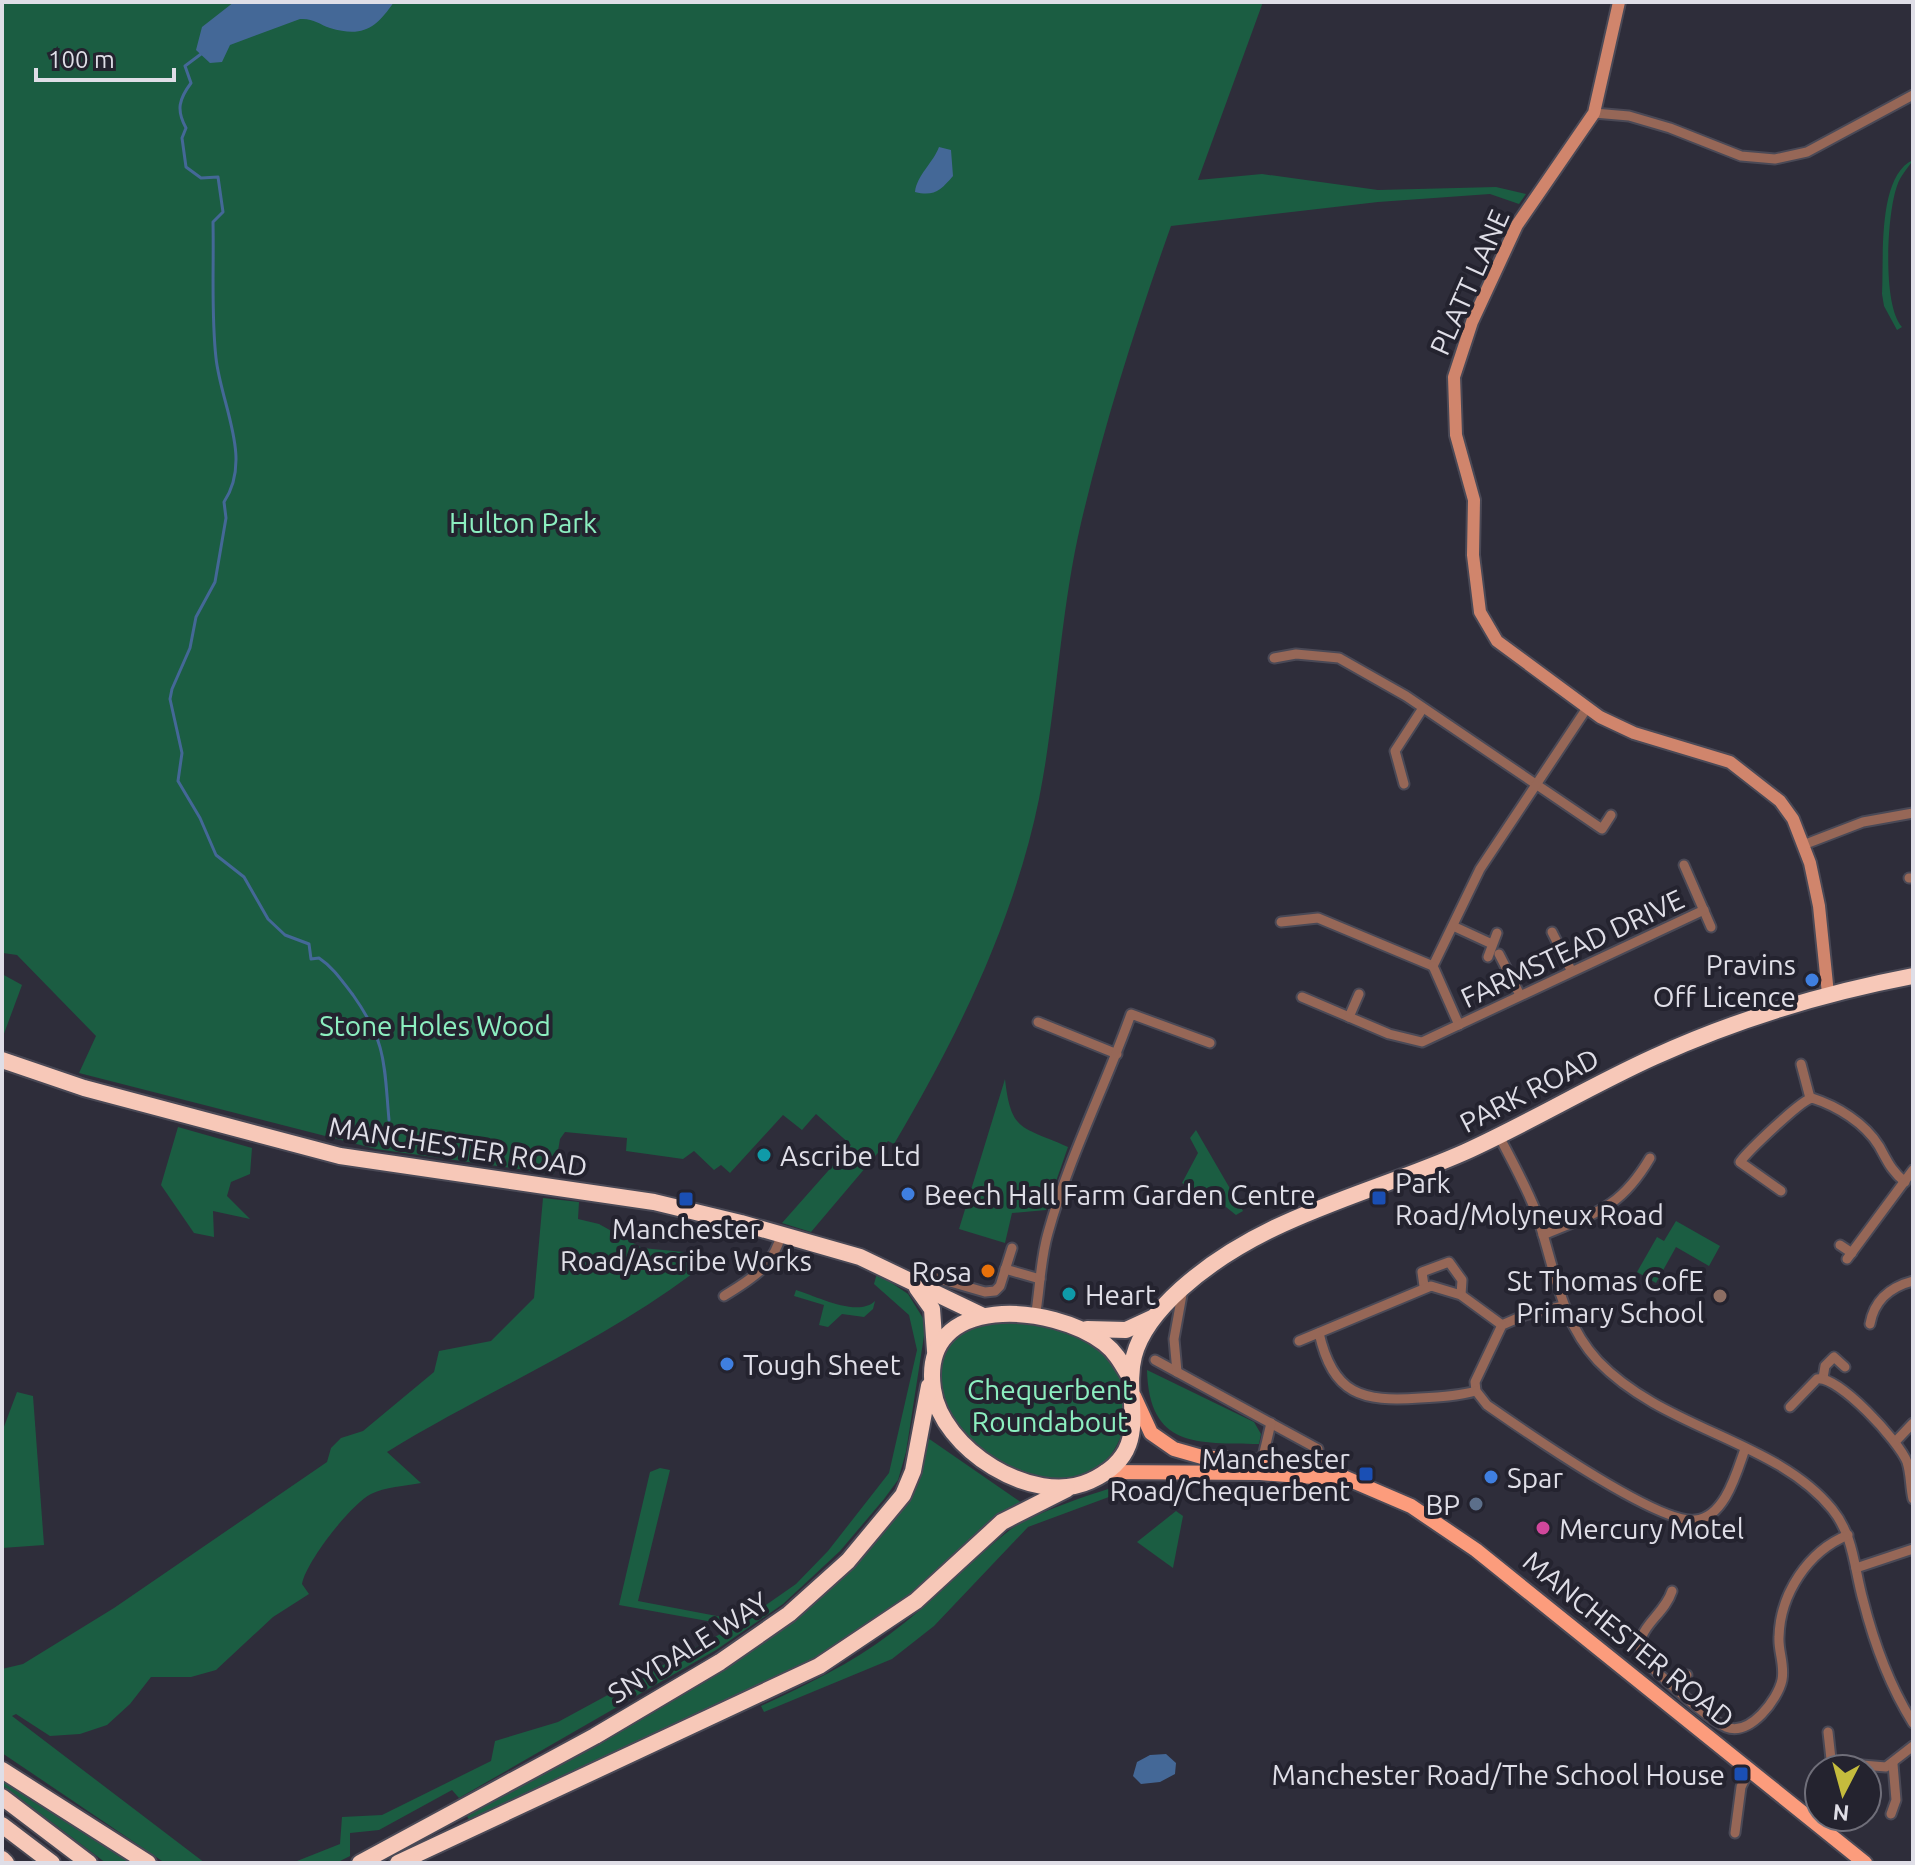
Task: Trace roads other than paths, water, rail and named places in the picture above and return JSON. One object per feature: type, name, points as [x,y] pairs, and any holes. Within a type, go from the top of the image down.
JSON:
[{"type":"highway","name":"PARK ROAD","points":[[1133,1388],[1137,1347],[1153,1317],[1184,1286],[1257,1234],[1499,1136],[1672,1049],[1747,1019],[1828,994],[1913,976]]},
{"type":"highway","name":"MANCHESTER ROAD","points":[[2,1060],[114,1097],[329,1154],[654,1202],[781,1235],[860,1257],[952,1304],[981,1315]]},
{"type":"highway","name":"MANCHESTER ROAD","points":[[906,1278],[921,1291],[932,1309],[936,1329],[934,1356]]},
{"type":"highway","points":[[398,1863],[819,1666],[916,1601],[1002,1522],[1104,1472],[1117,1460],[1132,1432],[1133,1388],[1112,1349],[1088,1333],[1069,1326],[1014,1313],[981,1315],[953,1330],[934,1356],[931,1374],[943,1420],[965,1445],[1021,1482],[1072,1487]]},
{"type":"highway","name":"PARK ROAD","points":[[1069,1326],[1113,1332],[1132,1328],[1153,1317]]},
{"type":"highway","name":"SNYDALE WAY","points":[[360,1863],[595,1736],[720,1662],[789,1614],[848,1561],[903,1495],[913,1471],[931,1374]]},
{"type":"highway","points":[[2,1770],[148,1863]]},
{"type":"highway","points":[[2,1797],[89,1863]]},
{"type":"highway","points":[[2,1825],[52,1863]]},
{"type":"main road","name":"MANCHESTER ROAD","points":[[1133,1388],[1151,1433],[1174,1449],[1202,1457],[1347,1480],[1411,1506],[1476,1550],[1865,1863]]},
{"type":"main road","name":"MANCHESTER ROAD","points":[[1104,1472],[1260,1466]]},
{"type":"street","name":"PLATT LANE","points":[[1619,2],[1594,113],[1517,225],[1472,322],[1453,385],[1458,443],[1474,500],[1475,573],[1483,621],[1497,641],[1587,708],[1634,733],[1700,750],[1737,766],[1780,801],[1793,819],[1803,845],[1819,906],[1828,994]]},
{"type":"street","points":[[1594,113],[1629,116],[1665,126],[1741,156],[1775,159],[1807,152],[1913,95]]},
{"type":"street","points":[[1274,658],[1296,654],[1339,658],[1423,708],[1602,829],[1611,815]]},
{"type":"street","points":[[1404,784],[1395,751],[1423,708]]},
{"type":"street","points":[[1281,922],[1318,918],[1433,966],[1486,860],[1587,708]]},
{"type":"street","points":[[1803,845],[1863,822],[1913,813]]},
{"type":"street","name":"FARMSTEAD DRIVE","points":[[1684,865],[1711,927]]},
{"type":"street","name":"FARMSTEAD DRIVE","points":[[1302,997],[1415,1042],[1459,1025],[1704,910]]},
{"type":"street","points":[[1453,926],[1492,944]]},
{"type":"street","points":[[1497,933],[1492,944],[1493,956],[1520,995]]},
{"type":"street","points":[[1558,935],[1571,970]]},
{"type":"street","name":"FARMSTEAD DRIVE","points":[[1433,966],[1459,1025]]},
{"type":"street","points":[[1349,1017],[1359,994]]},
{"type":"street","points":[[1035,1318],[1049,1229],[1072,1159],[1131,1014],[1210,1043]]},
{"type":"street","points":[[1038,1022],[1117,1054]]},
{"type":"street","points":[[1801,1064],[1810,1098],[1855,1120],[1872,1135],[1890,1168],[1905,1182]]},
{"type":"street","points":[[1781,1191],[1740,1162],[1751,1146],[1781,1125],[1810,1098]]},
{"type":"street","points":[[1499,1136],[1529,1197],[1563,1306],[1587,1348],[1634,1392],[1672,1416],[1745,1449],[1817,1493],[1832,1509],[1848,1535],[1878,1651],[1913,1723]]},
{"type":"street","points":[[1543,1235],[1617,1202],[1634,1185],[1651,1158]]},
{"type":"street","points":[[1840,1245],[1850,1256],[1913,1170]]},
{"type":"street","points":[[724,1296],[758,1275],[774,1255],[781,1235]]},
{"type":"street","points":[[933,1277],[990,1292],[998,1289],[1012,1248]]},
{"type":"street","points":[[1424,1286],[1420,1274],[1449,1262],[1462,1280],[1461,1295]]},
{"type":"street","points":[[1005,1269],[1040,1279]]},
{"type":"street","points":[[1870,1324],[1872,1312],[1881,1299],[1898,1286],[1913,1281]]},
{"type":"street","points":[[1177,1372],[1174,1339],[1184,1286]]},
{"type":"street","points":[[1299,1341],[1424,1286],[1438,1286],[1461,1295],[1502,1325]]},
{"type":"street","points":[[1563,1306],[1525,1315],[1502,1325],[1477,1373],[1476,1391],[1487,1405],[1601,1481],[1685,1519],[1704,1517],[1721,1502],[1745,1449]]},
{"type":"street","points":[[1319,1333],[1328,1365],[1342,1383],[1358,1394],[1390,1400],[1458,1396],[1476,1391]]},
{"type":"street","points":[[1823,1378],[1825,1366],[1834,1357],[1845,1367]]},
{"type":"street","points":[[1155,1360],[1318,1449]]},
{"type":"street","points":[[1790,1407],[1813,1382],[1823,1378],[1832,1381],[1895,1442],[1906,1460],[1913,1499]]},
{"type":"street","points":[[1260,1466],[1271,1423]]},
{"type":"street","points":[[1895,1442],[1913,1423]]},
{"type":"street","points":[[1672,1591],[1672,1605],[1640,1636],[1638,1648],[1644,1661],[1726,1727],[1753,1723],[1781,1683],[1779,1633],[1791,1589],[1822,1550],[1848,1535]]},
{"type":"street","points":[[1856,1568],[1913,1549]]},
{"type":"street","points":[[1679,1689],[1687,1675]]},
{"type":"street","points":[[1828,1732],[1833,1761],[1886,1767],[1913,1746]]},
{"type":"street","points":[[1891,1814],[1896,1800],[1893,1764]]},
{"type":"street","points":[[1735,1833],[1741,1787],[1749,1770]]},
{"type":"water","points":[[234,2],[394,2],[375,24],[360,31],[341,31],[312,20],[300,19],[230,45],[222,62],[210,63],[196,50],[202,27]]},
{"type":"water","points":[[939,147],[951,150],[953,176],[937,191],[927,194],[915,192],[919,180]]},
{"type":"water","points":[[1166,1754],[1176,1763],[1175,1774],[1160,1782],[1141,1784],[1133,1776],[1137,1762],[1150,1755]]},
{"type":"waterway","points":[[201,54],[185,66],[191,83],[180,105],[186,128],[182,138],[186,167],[201,178],[218,177],[223,212],[213,222],[214,341],[233,432],[236,468],[224,502],[226,518],[215,582],[196,617],[190,648],[170,699],[182,753],[178,781],[200,818],[216,855],[244,877],[268,919],[285,935],[309,944],[311,959],[319,958],[329,966],[364,1012],[382,1054],[389,1120]]},
{"type":"place","name":"Pravins Off Licence","points":[[1812,980]]},
{"type":"place","name":"Ascribe Ltd","points":[[764,1155]]},
{"type":"place","name":"Beech Hall Farm Garden Centre","points":[[908,1194]]},
{"type":"place","name":"Park Road/Molyneux Road","points":[[1379,1198]]},
{"type":"place","name":"Manchester Road/Ascribe Works","points":[[686,1199]]},
{"type":"place","name":"Rosa","points":[[988,1271]]},
{"type":"place","name":"Heart","points":[[1069,1294]]},
{"type":"place","name":"St Thomas CofE Primary School","points":[[1720,1296]]},
{"type":"place","name":"Tough Sheet","points":[[727,1364]]},
{"type":"place","name":"Manchester Road/Chequerbent","points":[[1366,1474]]},
{"type":"place","name":"Spar","points":[[1491,1477]]},
{"type":"place","name":"BP","points":[[1476,1504]]},
{"type":"place","name":"Mercury Motel","points":[[1543,1528]]},
{"type":"place","name":"Manchester Road/The School House","points":[[1741,1774]]},
{"type":"park label","name":"Hulton Park","points":[[523,522]]},
{"type":"park label","name":"Stone Holes Wood","points":[[435,1025]]},
{"type":"park label","name":"Chequerbent Roundabout","points":[[1050,1405]]}]
